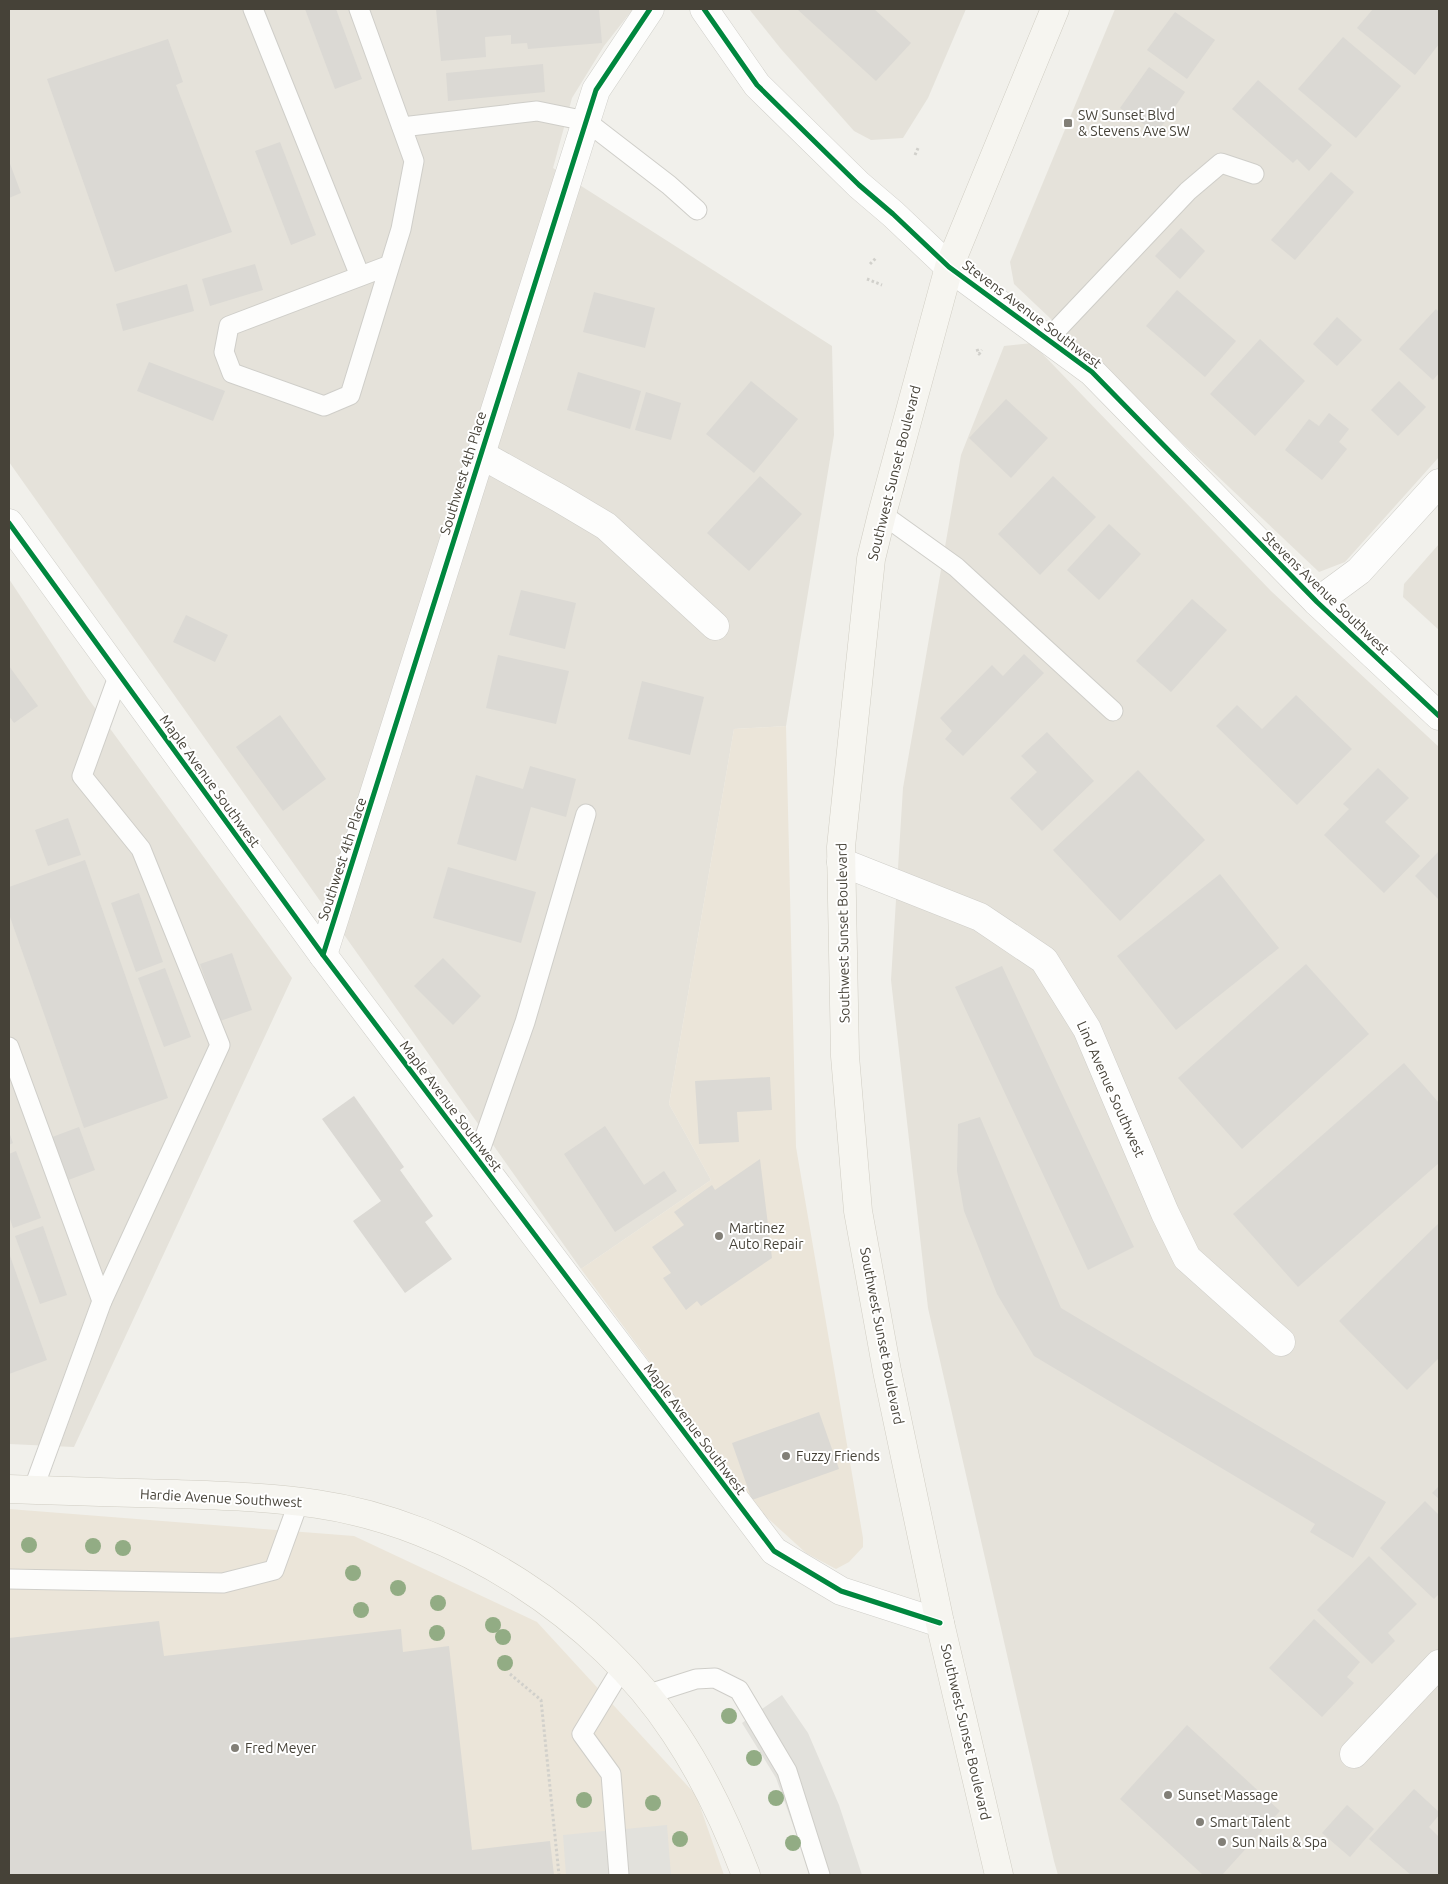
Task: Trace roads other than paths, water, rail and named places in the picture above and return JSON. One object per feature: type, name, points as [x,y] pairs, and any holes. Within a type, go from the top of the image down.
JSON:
[{"type":"main road","name":"Southwest Sunset Boulevard","points":[[999,1875],[940,1623],[887,1371],[858,1210],[845,1056],[841,847],[871,559],[882,514],[949,267],[1055,9]]},
{"type":"main road","name":"Hardie Avenue Southwest","points":[[21,1489],[267,1497],[320,1504],[373,1516],[424,1534],[473,1556],[519,1582],[564,1614],[604,1649],[646,1695],[674,1731],[702,1777],[727,1825],[746,1875]]},
{"type":"street","name":"Southwest 4th Place","points":[[323,956],[596,90],[650,9]]},
{"type":"street","name":"Stevens Avenue Southwest","points":[[704,9],[758,85],[858,185],[893,214],[949,267],[1092,372],[1316,602],[1439,716]]},
{"type":"street","points":[[480,454],[606,526],[715,626]]},
{"type":"street","points":[[1316,602],[1359,570],[1439,483]]},
{"type":"street","name":"Maple Avenue Southwest","points":[[9,523],[323,956],[774,1551],[841,1591],[940,1623]]},
{"type":"street","name":"Lind Avenue Southwest","points":[[841,862],[980,917],[1044,960],[1086,1029],[1165,1213],[1187,1258],[1281,1342]]},
{"type":"street","points":[[1354,1754],[1439,1664]]},
{"type":"lane","points":[[253,9],[360,276]]},
{"type":"lane","points":[[359,9],[414,161],[401,229],[390,265],[350,395],[324,406],[232,373],[224,352],[229,326],[390,265]]},
{"type":"lane","points":[[402,127],[537,111],[586,121],[669,185],[697,210]]},
{"type":"lane","points":[[1048,339],[1188,191],[1221,163],[1254,174]]},
{"type":"lane","points":[[882,514],[956,567],[1113,711]]},
{"type":"lane","points":[[21,1489],[102,1301],[220,1045],[141,849],[82,776],[119,674]]},
{"type":"lane","points":[[476,1159],[526,1022],[586,814]]},
{"type":"lane","points":[[9,1047],[102,1301]]},
{"type":"lane","points":[[9,1579],[223,1583],[274,1570],[299,1501]]},
{"type":"lane","points":[[619,1875],[610,1774],[582,1734],[622,1668]]},
{"type":"lane","points":[[646,1695],[696,1679],[715,1678],[740,1690],[787,1771],[820,1875]]},
{"type":"place","name":"SW Sunset Blvd & Stevens Ave SW","points":[[1068,123]]},
{"type":"place","name":"Martinez Auto Repair","points":[[719,1236]]},
{"type":"place","name":"Fuzzy Friends","points":[[786,1456]]},
{"type":"place","name":"Fred Meyer","points":[[235,1748]]},
{"type":"place","name":"Sunset Massage","points":[[1168,1795]]},
{"type":"place","name":"Smart Talent","points":[[1200,1822]]},
{"type":"place","name":"Sun Nails & Spa","points":[[1222,1842]]}]
